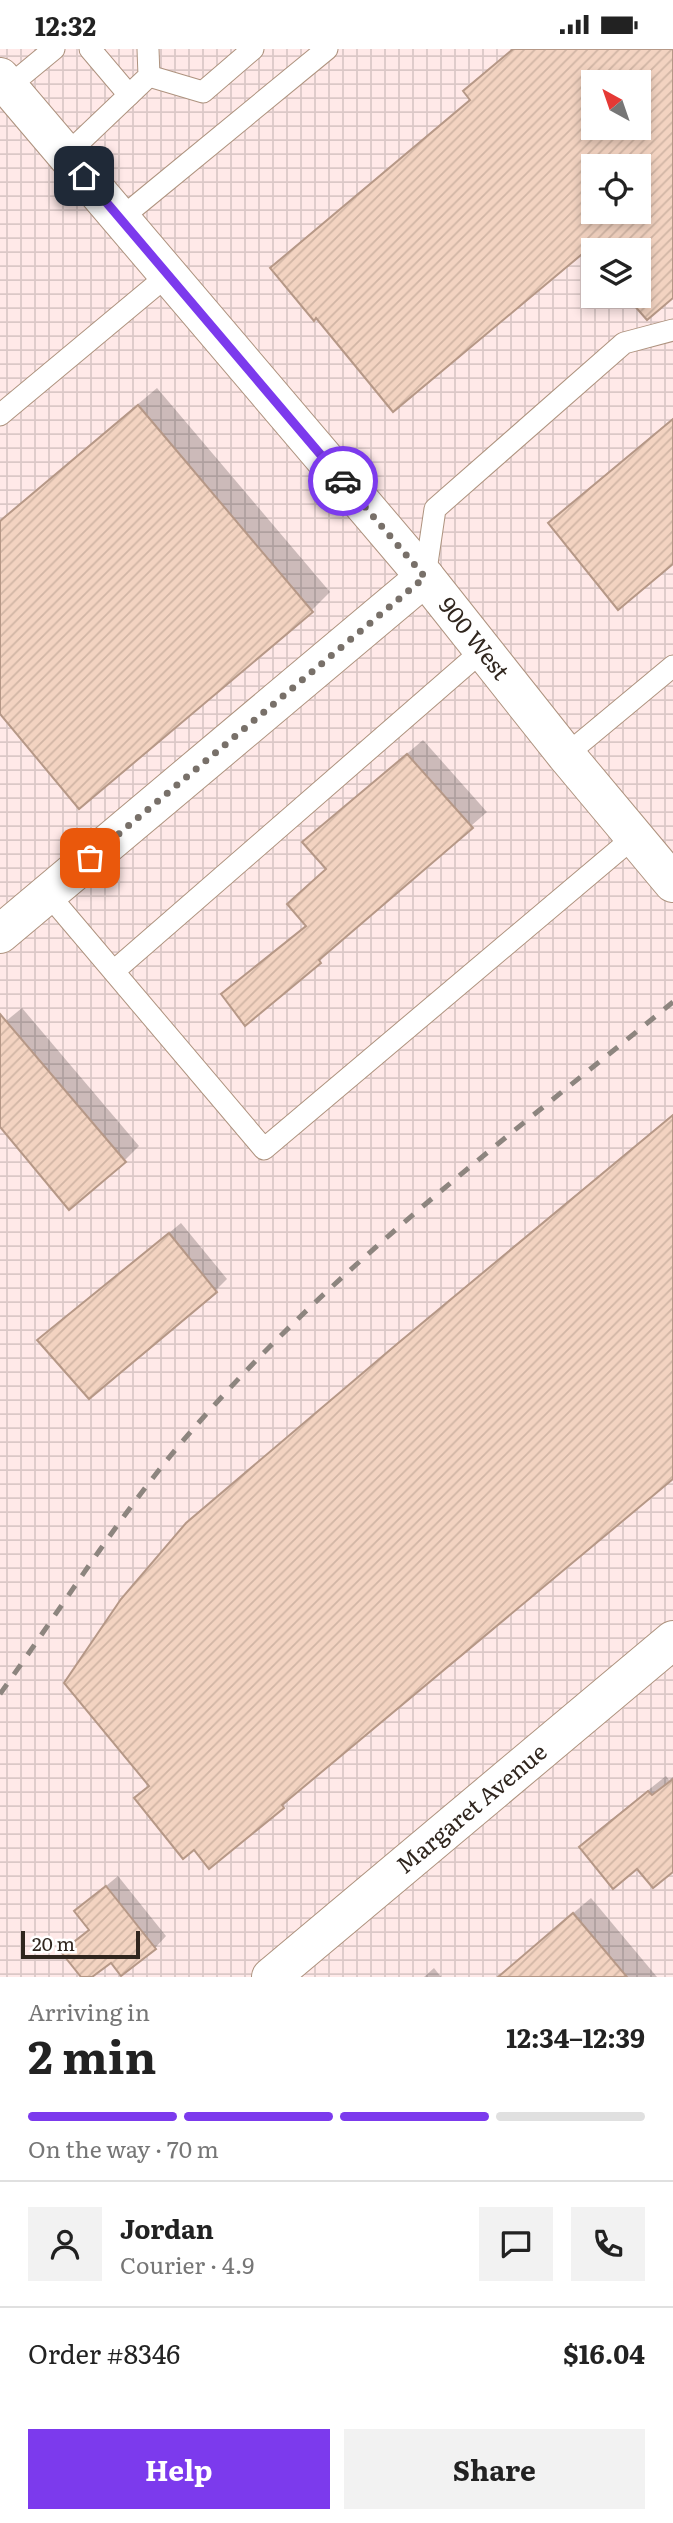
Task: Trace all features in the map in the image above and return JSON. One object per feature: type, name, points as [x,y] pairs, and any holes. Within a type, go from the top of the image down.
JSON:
[{"type":"street","name":"900 West","points":[[4,82],[425,577],[566,755],[673,883]]},
{"type":"street","points":[[0,934],[425,577]]},
{"type":"street","name":"Margaret Avenue","points":[[271,1977],[673,1640]]},
{"type":"lane","points":[[4,82],[54,49]]},
{"type":"lane","points":[[90,49],[129,96]]},
{"type":"lane","points":[[66,155],[149,76],[148,49]]},
{"type":"lane","points":[[149,76],[203,92],[253,49]]},
{"type":"lane","points":[[120,219],[327,49]]},
{"type":"lane","points":[[0,415],[168,275]]},
{"type":"lane","points":[[425,577],[435,509],[624,343],[673,330]]},
{"type":"lane","points":[[114,971],[483,650]]},
{"type":"lane","points":[[566,755],[673,666]]},
{"type":"lane","points":[[48,894],[264,1149],[634,837]]},
{"type":"shaded area","points":[[0,49],[673,49],[673,1977],[0,1977]]},
{"type":"building","points":[[513,49],[673,49],[673,298],[647,320],[636,308],[651,308],[651,238],[581,238],[581,255],[393,412],[316,318],[314,321],[270,268],[470,100],[463,91]]},
{"type":"building","points":[[138,405],[313,612],[79,809],[0,714],[0,521]]},
{"type":"building","points":[[673,419],[673,564],[618,610],[548,523]]},
{"type":"building","points":[[407,754],[473,828],[319,960],[321,963],[245,1026],[221,994],[306,926],[287,904],[326,869],[302,842]]},
{"type":"building","points":[[0,1014],[126,1162],[69,1210],[0,1127]]},
{"type":"building","points":[[673,1115],[673,1479],[209,1869],[194,1850],[183,1859],[134,1798],[149,1786],[64,1683],[121,1599],[186,1523]]},
{"type":"building","points":[[169,1233],[217,1292],[89,1399],[37,1340]]},
{"type":"building","points":[[673,1779],[673,1872],[653,1888],[637,1869],[613,1889],[579,1847],[648,1791],[652,1795]]},
{"type":"building","points":[[106,1886],[156,1949],[121,1976],[111,1963],[92,1977],[81,1977],[61,1952],[89,1930],[74,1911]]},
{"type":"building","points":[[573,1913],[627,1977],[498,1977]]},
{"type":"railway","points":[[0,1694],[97,1554],[173,1452],[255,1362],[369,1253],[428,1202],[673,1002]]},
{"type":"way so far","points":[[90,858],[425,577],[343,481]]},
{"type":"route","points":[[84,176],[343,481]]}]
